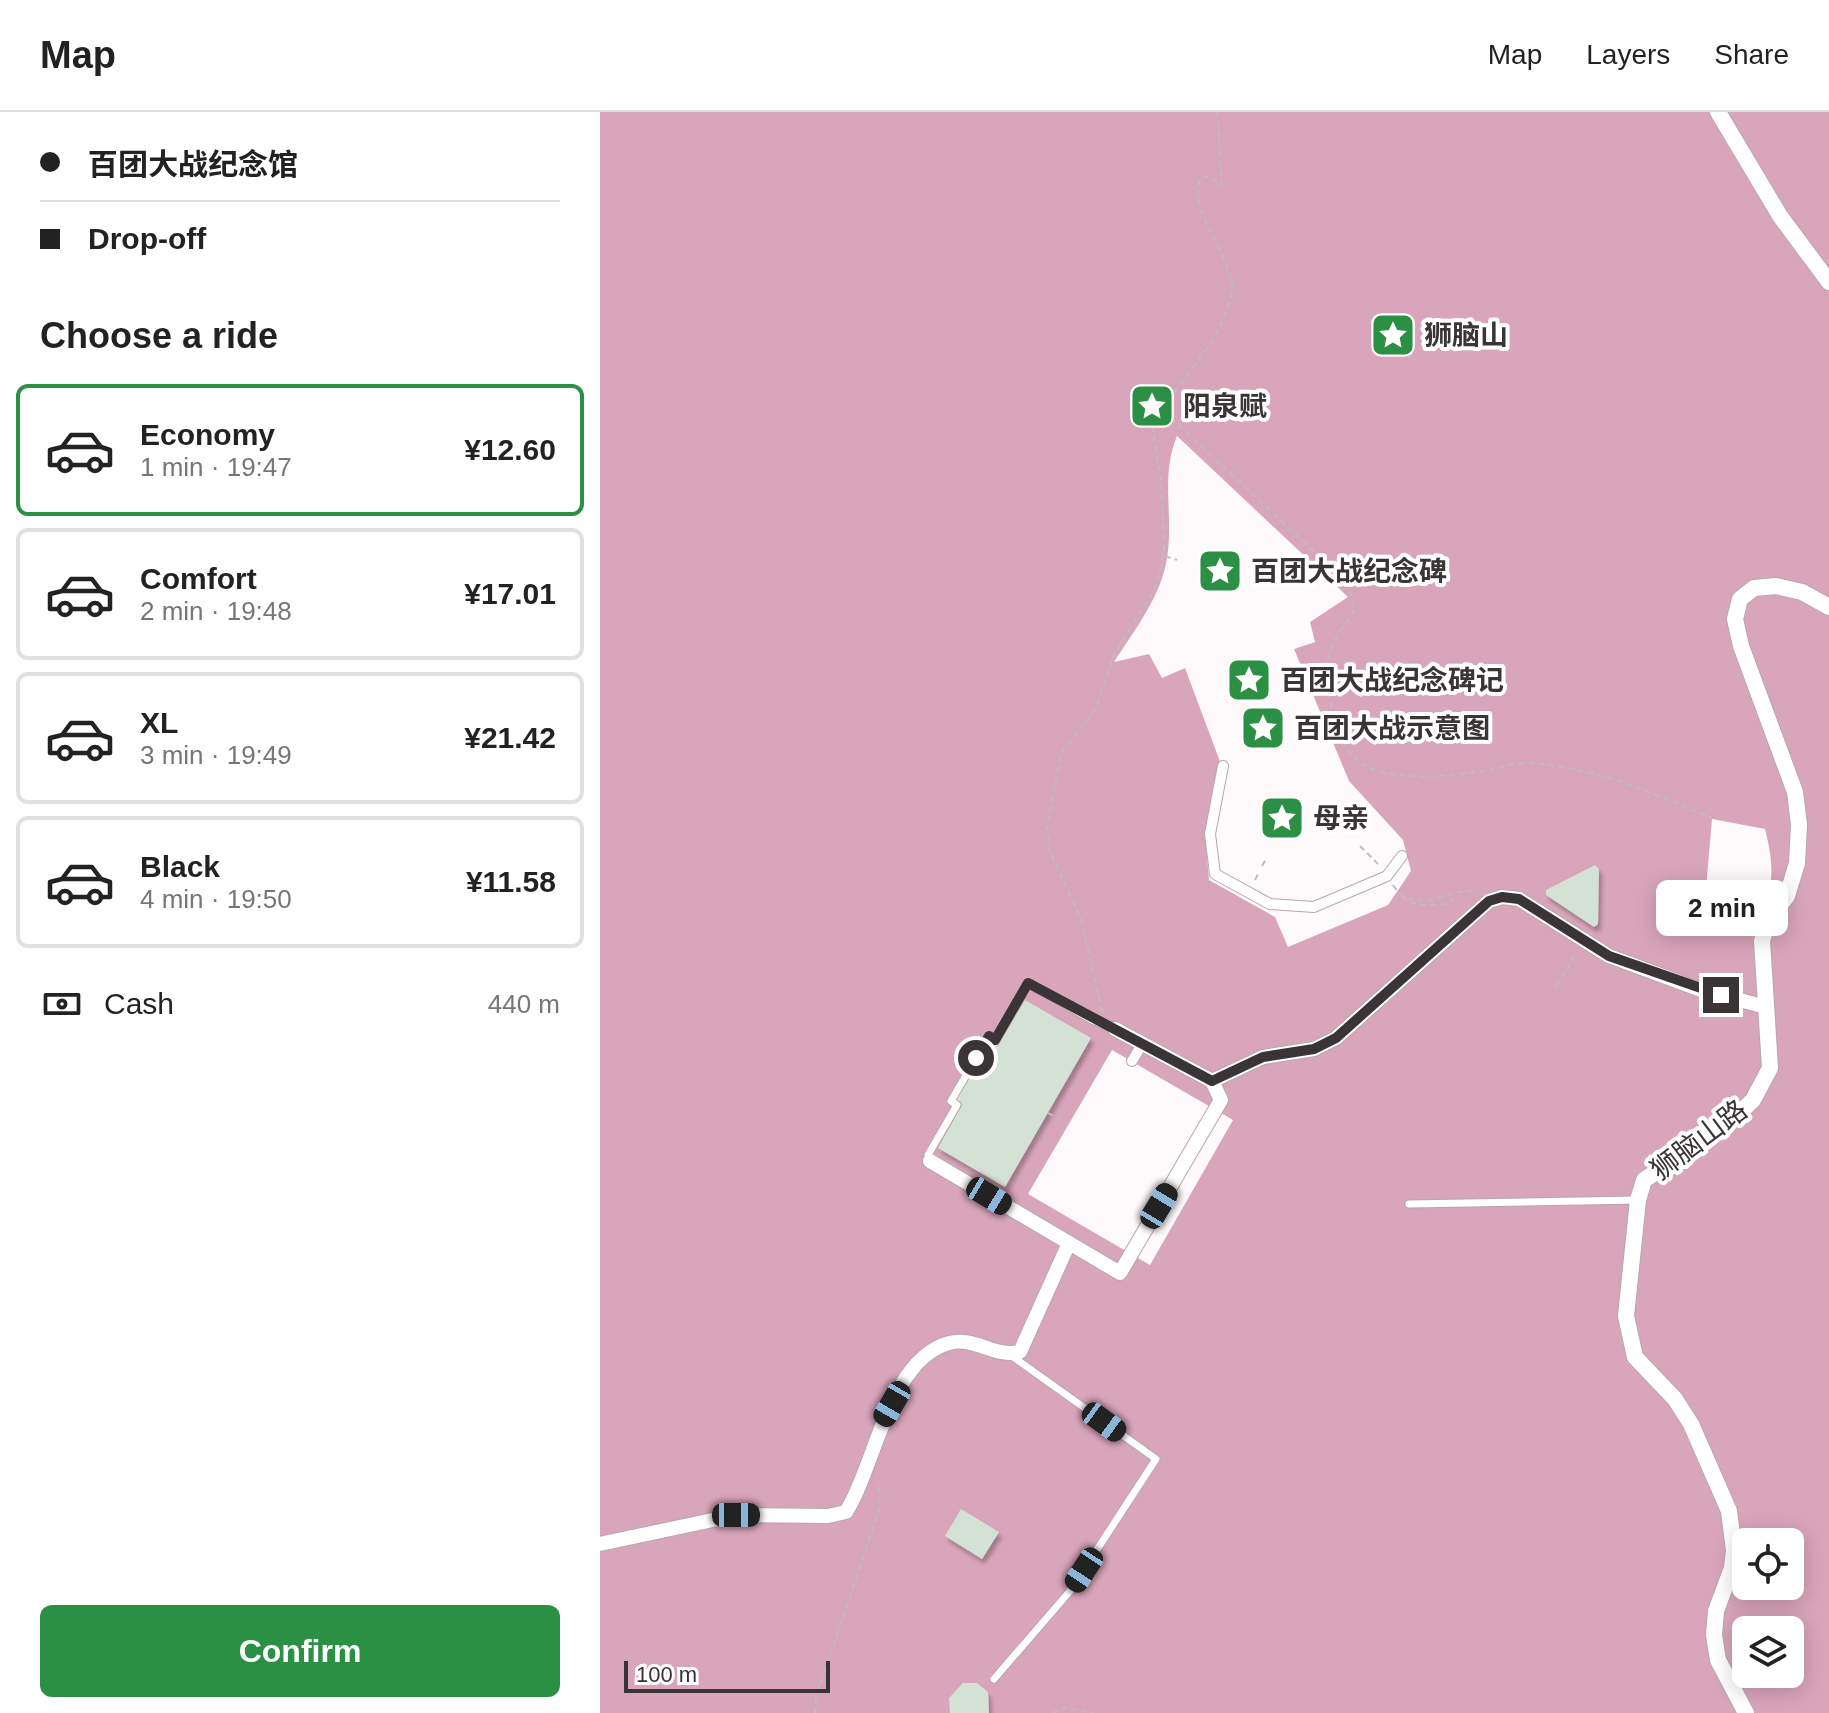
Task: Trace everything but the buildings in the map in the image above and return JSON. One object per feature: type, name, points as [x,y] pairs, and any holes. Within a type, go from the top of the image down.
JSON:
[{"type":"street","points":[[1718,112],[1780,216],[1829,282]]},
{"type":"street","name":"狮脑山路","points":[[1746,1713],[1718,1660],[1714,1635],[1716,1611],[1732,1568],[1734,1550],[1729,1511],[1691,1424],[1675,1399],[1635,1357],[1626,1316],[1638,1200],[1644,1180],[1729,1123],[1759,1091],[1772,1057],[1762,941],[1768,921],[1787,896],[1797,863],[1799,825],[1795,792],[1741,646],[1735,619],[1740,599],[1754,588],[1776,586],[1802,592],[1829,607]]},
{"type":"street","points":[[1223,766],[1210,834],[1215,874],[1264,902],[1277,906],[1314,907],[1387,876],[1402,856]]},
{"type":"street","points":[[1212,1081],[1263,1057],[1314,1049],[1336,1038],[1489,901],[1502,897],[1519,899],[1609,956],[1698,989],[1766,1007]]},
{"type":"street","points":[[930,1161],[1120,1273],[1221,1100],[1212,1081],[1115,1029]]},
{"type":"street","points":[[1132,1061],[1143,1043]]},
{"type":"street","points":[[600,1544],[736,1515],[828,1516],[846,1512],[857,1495],[882,1423],[903,1386],[932,1349],[962,1340],[1009,1354],[1020,1352],[1069,1243]]},
{"type":"lane","points":[[930,1161],[928,1155],[957,1105],[951,1101],[989,1036],[995,1040],[1028,983],[1092,1020],[1115,1029]]},
{"type":"lane","points":[[1409,1204],[1638,1200]]},
{"type":"lane","points":[[994,1679],[1070,1591],[1156,1459],[1009,1354]]},
{"type":"path","points":[[1115,1029],[1103,1014],[1081,919],[1050,851],[1047,827],[1061,753],[1096,709],[1106,672],[1156,587],[1163,556],[1160,465],[1153,431],[1155,415],[1202,354],[1231,298],[1232,285],[1223,256],[1200,209],[1197,193],[1200,179],[1207,176],[1222,185],[1217,112]]},
{"type":"path","points":[[1160,408],[1349,584],[1354,612],[1328,647],[1325,676],[1333,715],[1355,758],[1370,767],[1404,776],[1438,776],[1528,763],[1598,772],[1640,786],[1712,818]]},
{"type":"path","points":[[1163,556],[1177,560]]},
{"type":"path","points":[[1360,846],[1381,866]]},
{"type":"path","points":[[1262,866],[1266,859]]},
{"type":"path","points":[[1255,880],[1258,874]]},
{"type":"path","points":[[1400,896],[1410,904],[1432,905],[1449,904],[1454,897]]},
{"type":"path","points":[[1410,899],[1449,898]]},
{"type":"path","points":[[1556,986],[1585,941]]},
{"type":"path","points":[[1048,1113],[1069,1124]]},
{"type":"path","points":[[815,1713],[816,1697],[880,1507],[878,1482],[868,1463]]},
{"type":"path","points":[[1052,1713],[1064,1708],[1094,1713]]},
{"type":"shaded area","points":[[600,112],[1829,112],[1829,1713],[600,1713]],"holes":[[[1177,436],[1348,597],[1310,622],[1315,642],[1294,649],[1349,781],[1403,840],[1411,871],[1388,905],[1288,947],[1275,917],[1209,880],[1205,833],[1222,767],[1185,668],[1162,678],[1149,654],[1114,662],[1146,612],[1164,572],[1169,542],[1169,466]],[[1712,819],[1765,829],[1771,857],[1768,896],[1754,919],[1743,929],[1704,912]],[[1112,1050],[1233,1120],[1150,1265],[1028,1194]]]},
{"type":"place","name":"狮脑山","points":[[1393,335]]},
{"type":"place","name":"阳泉赋","points":[[1152,406]]},
{"type":"place","name":"百团大战纪念碑","points":[[1220,571]]},
{"type":"place","name":"百团大战纪念碑记","points":[[1249,680]]},
{"type":"place","name":"百团大战示意图","points":[[1263,728]]},
{"type":"place","name":"母亲","points":[[1282,818]]},
{"type":"route","points":[[976,1058],[989,1036],[995,1040],[1028,983],[1092,1020],[1212,1081],[1263,1057],[1314,1049],[1336,1038],[1466,920],[1489,901],[1502,897],[1519,899],[1609,956],[1721,995]]}]
